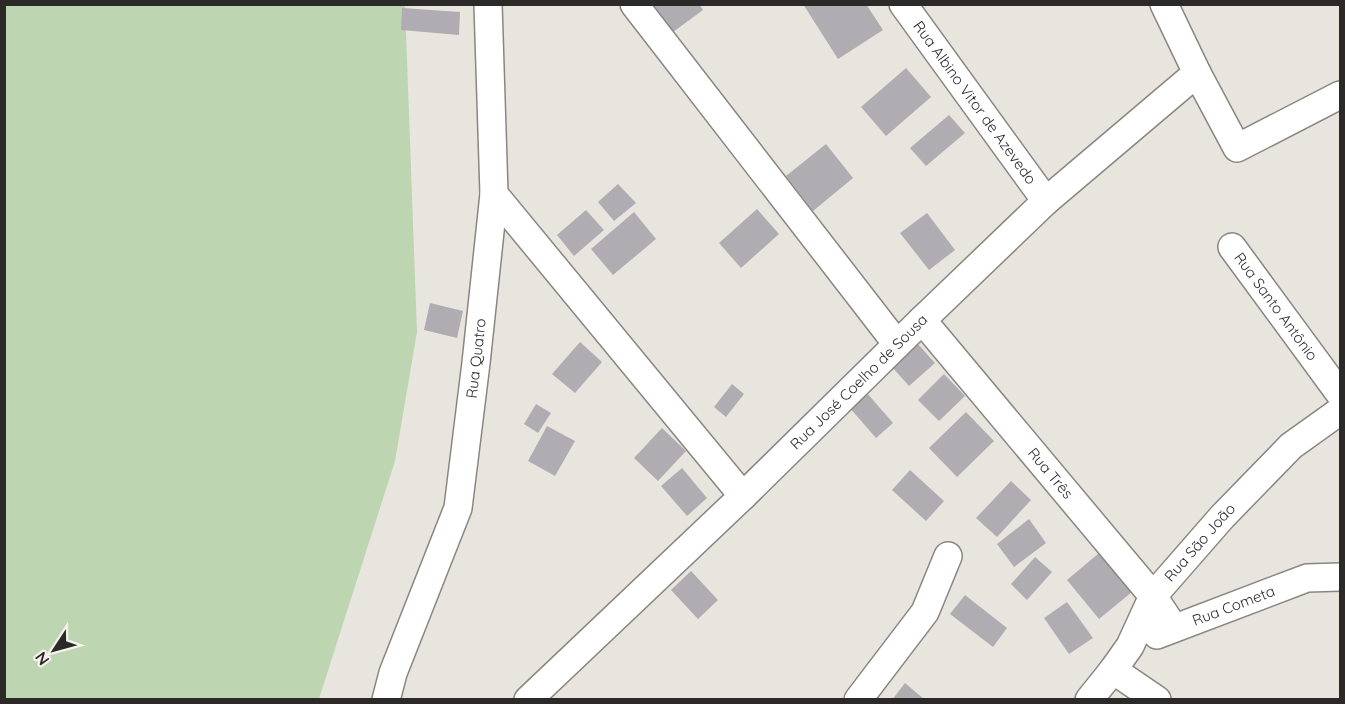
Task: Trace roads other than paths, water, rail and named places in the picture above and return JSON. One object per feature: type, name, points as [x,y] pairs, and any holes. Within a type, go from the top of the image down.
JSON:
[{"type":"street","name":"Rua Quatro","points":[[386,699],[393,673],[458,508],[477,363],[494,194],[488,4]]},
{"type":"street","points":[[634,4],[897,344]]},
{"type":"street","name":"Rua Albino Vitor de Azevedo","points":[[903,4],[1046,201]]},
{"type":"street","points":[[1164,4],[1237,148],[1341,95]]},
{"type":"street","name":"Rua José Coelho de Sousa","points":[[528,699],[742,496],[1046,201],[1197,73]]},
{"type":"street","points":[[494,194],[742,496]]},
{"type":"street","name":"Rua Santo Antônio","points":[[1232,247],[1341,394]]},
{"type":"street","name":"Rua Três","points":[[922,320],[1153,596],[1174,628]]},
{"type":"street","name":"Rua São João","points":[[1089,699],[1130,646],[1153,596],[1222,516],[1292,446],[1341,411]]},
{"type":"street","points":[[858,699],[925,612],[948,556]]},
{"type":"street","name":"Rua Cometa","points":[[1130,646],[1307,578],[1341,577]]},
{"type":"street","points":[[1113,670],[1157,699]]}]
